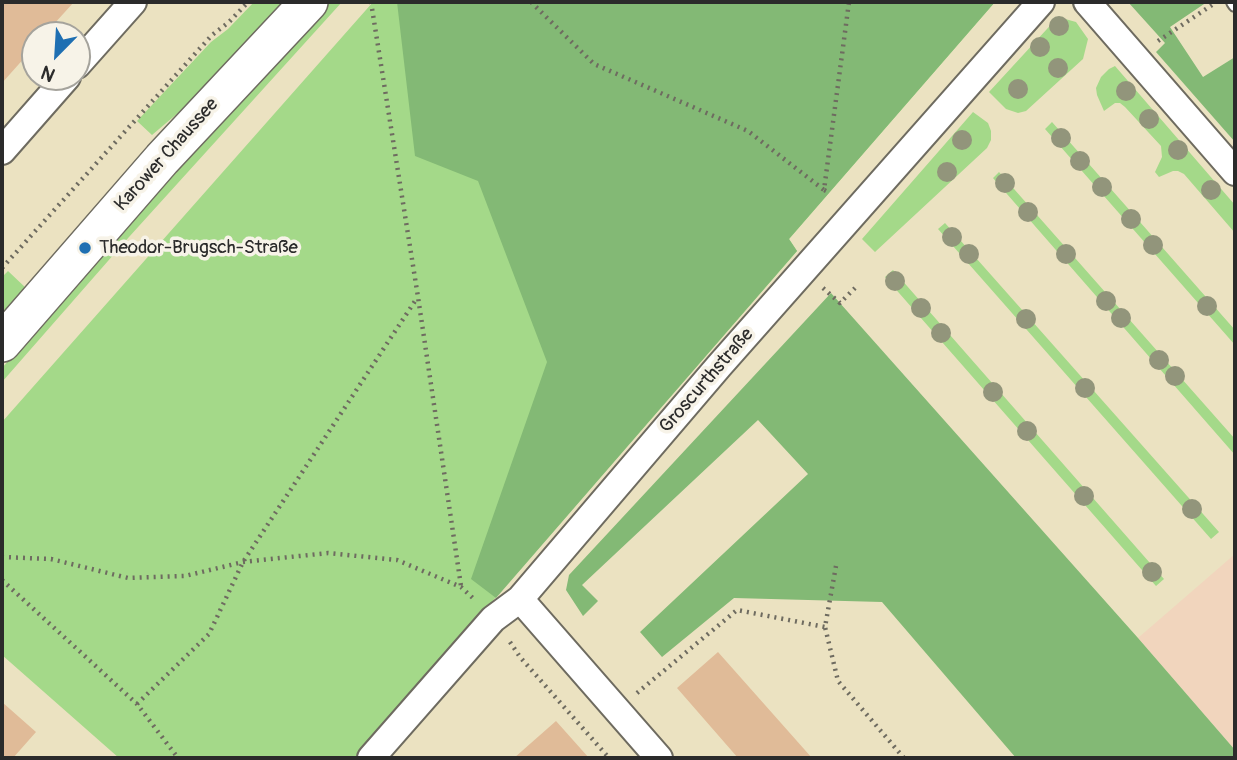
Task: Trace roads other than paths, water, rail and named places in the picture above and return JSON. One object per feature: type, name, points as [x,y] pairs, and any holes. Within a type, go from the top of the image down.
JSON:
[{"type":"main road","name":"Karower Chaussee","points":[[2,343],[162,159],[309,2]]},
{"type":"street","points":[[91,49],[133,2]]},
{"type":"street","name":"Groscurthstraße","points":[[371,758],[493,618],[520,599],[710,376],[1041,2]]},
{"type":"street","points":[[1087,2],[1235,172]]},
{"type":"street","points":[[2,151],[55,91]]},
{"type":"street","points":[[520,599],[659,758]]},
{"type":"place","name":"Theodor-Brugsch-Straße","points":[[85,248]]}]
